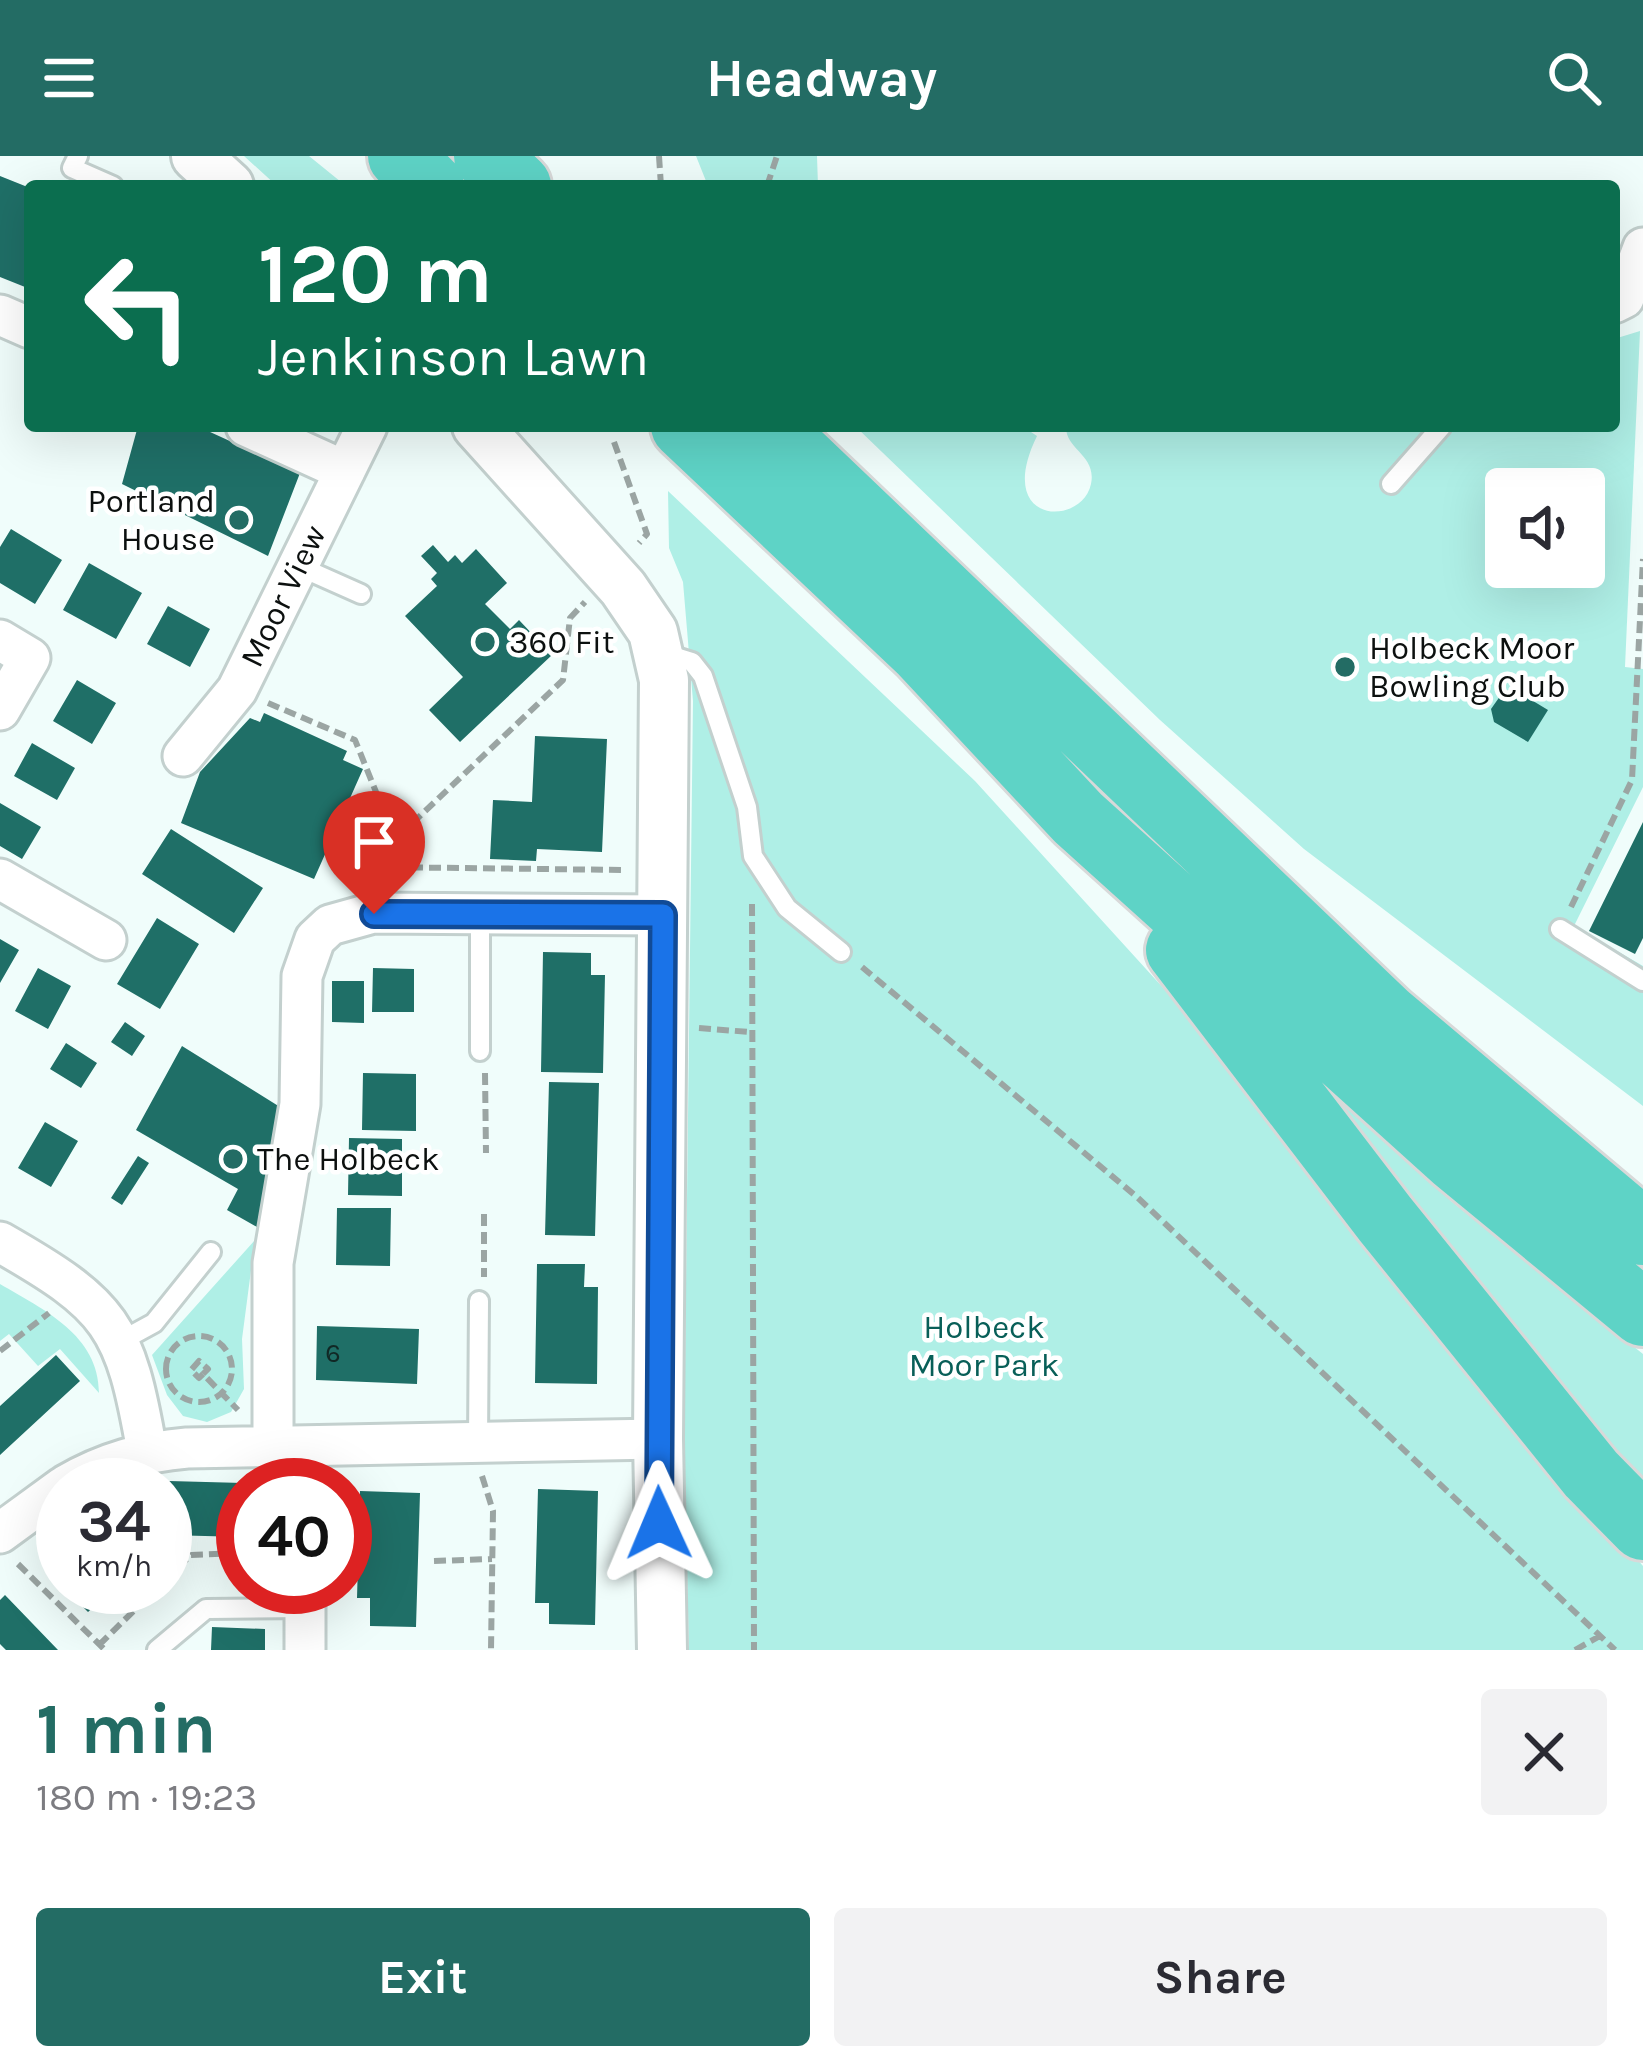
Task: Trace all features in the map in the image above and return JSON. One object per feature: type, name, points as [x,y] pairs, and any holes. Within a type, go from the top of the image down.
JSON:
[{"type":"highway","points":[[487,156],[512,180]]},
{"type":"highway","points":[[690,432],[921,650],[1078,818],[1455,1158],[1643,1313]]},
{"type":"highway","points":[[774,432],[1387,1017],[1643,1232]]},
{"type":"highway","points":[[1078,818],[1385,1219],[1592,1474],[1643,1527]]},
{"type":"street","points":[[196,156],[222,180]]},
{"type":"street","points":[[1620,300],[1643,248]]},
{"type":"street","points":[[259,432],[345,471]]},
{"type":"street","name":"Moor View","points":[[183,756],[237,690],[364,432]]},
{"type":"street","points":[[482,432],[611,574],[653,632],[664,680],[658,1439],[662,1650]]},
{"type":"street","points":[[0,640],[30,658],[0,710]]},
{"type":"street","points":[[0,879],[106,940]]},
{"type":"street","points":[[292,1458],[273,1263],[298,1123],[302,976],[315,939],[330,925],[374,914],[480,914],[664,892]]},
{"type":"street","points":[[0,1242],[77,1291],[102,1313],[121,1341],[135,1382],[147,1451]]},
{"type":"street","points":[[304,1458],[478,1443],[658,1439]]},
{"type":"street","points":[[126,1458],[147,1451],[274,1458]]},
{"type":"street","points":[[7,1547],[36,1516]]},
{"type":"street","points":[[305,1614],[305,1650]]},
{"type":"lane","points":[[78,156],[72,168],[99,180]]},
{"type":"lane","points":[[1390,484],[1437,432]]},
{"type":"lane","points":[[298,566],[361,594]]},
{"type":"lane","points":[[658,652],[692,662],[703,676],[747,807],[753,856],[787,908],[841,952]]},
{"type":"lane","points":[[480,914],[480,1051]]},
{"type":"lane","points":[[1560,929],[1643,981]]},
{"type":"lane","points":[[121,1341],[154,1323],[211,1252]]},
{"type":"lane","points":[[478,1443],[479,1301]]},
{"type":"lane","points":[[157,1650],[206,1609],[216,1608]]},
{"type":"path","points":[[374,914],[375,867],[395,839],[562,680],[570,618],[647,534],[614,442]]},
{"type":"path","points":[[1560,929],[1632,780],[1643,559]]},
{"type":"path","points":[[237,690],[355,740],[395,839]]},
{"type":"path","points":[[753,856],[749,1032],[754,1650]]},
{"type":"path","points":[[375,867],[664,892]]},
{"type":"path","points":[[841,952],[986,1066],[1137,1197],[1615,1650]]},
{"type":"path","points":[[480,1051],[485,1070],[486,1153]]},
{"type":"path","points":[[479,1301],[484,1283],[484,1214]]},
{"type":"path","points":[[0,1351],[77,1291]]},
{"type":"path","points":[[205,1337],[229,1355],[232,1366],[226,1388],[208,1401],[186,1400],[170,1385],[166,1374],[169,1354],[184,1340],[205,1337]]},
{"type":"path","points":[[478,1443],[484,1495],[493,1511],[491,1650]]},
{"type":"path","points":[[7,1547],[102,1648],[133,1614]]},
{"type":"path","points":[[434,1561],[492,1559]]},
{"type":"path","points":[[1575,1650],[1600,1636]]},
{"type":"green space","points":[[244,156],[309,156],[339,180],[270,180]]},
{"type":"green space","points":[[696,156],[817,156],[818,180],[706,180]]},
{"type":"green space","points":[[1640,331],[1625,667],[1643,669],[1643,787],[1574,926],[1643,966],[1643,1106],[1304,849],[1160,720],[861,432],[1031,432],[1037,436],[1026,466],[1026,488],[1032,502],[1044,510],[1058,511],[1084,498],[1091,484],[1089,466],[1067,432],[1620,432],[1620,337]]},
{"type":"green space","name":"Holbeck Moor Park","points":[[668,491],[975,781],[1166,991],[1418,1305],[1643,1566],[1643,1650],[689,1650],[684,1450],[693,701],[683,582],[669,548]]},
{"type":"green space","points":[[1201,968],[1451,1201],[1643,1354],[1643,1497]]},
{"type":"green space","points":[[255,1240],[242,1339],[244,1389],[231,1412],[207,1422],[183,1416],[167,1395],[152,1355]]},
{"type":"green space","points":[[0,1284],[51,1315],[79,1340],[97,1373],[99,1393],[60,1349],[38,1366],[9,1334],[0,1341]]},
{"type":"building","points":[[0,176],[24,186],[24,287],[0,277]]},
{"type":"building","name":"Portland House","points":[[136,432],[210,432],[300,473],[268,556],[122,484]]},
{"type":"building","points":[[11,529],[62,560],[35,604],[0,583],[0,547]]},
{"type":"building","name":"360 Fit","points":[[433,545],[448,562],[455,555],[462,563],[476,549],[507,583],[485,604],[510,629],[519,620],[552,655],[460,742],[429,710],[463,677],[405,616],[437,586],[431,579],[437,573],[421,556]]},
{"type":"building","points":[[89,563],[142,593],[116,639],[63,610]]},
{"type":"building","points":[[168,606],[210,629],[190,667],[147,644]]},
{"type":"building","points":[[77,680],[116,703],[92,744],[53,721]]},
{"type":"building","points":[[1513,689],[1548,710],[1528,742],[1494,722],[1491,709],[1503,692]]},
{"type":"building","points":[[264,713],[347,751],[343,760],[363,769],[314,879],[181,823],[200,772],[250,718],[260,722]]},
{"type":"building","points":[[535,736],[607,739],[602,852],[537,849],[536,861],[490,859],[493,800],[532,802]]},
{"type":"building","points":[[32,743],[75,768],[57,800],[14,776]]},
{"type":"building","points":[[0,803],[41,827],[22,859],[0,846]]},
{"type":"building","points":[[1643,822],[1643,938],[1635,954],[1589,931]]},
{"type":"building","points":[[171,829],[263,888],[234,933],[142,874]]},
{"type":"building","points":[[157,918],[199,944],[160,1009],[117,984]]},
{"type":"building","points":[[0,939],[19,950],[0,983]]},
{"type":"building","points":[[543,952],[591,953],[591,975],[605,975],[603,1073],[541,1072]]},
{"type":"building","points":[[38,968],[71,986],[48,1029],[15,1011]]},
{"type":"building","points":[[373,968],[414,969],[414,1012],[372,1012]]},
{"type":"building","points":[[332,981],[364,981],[364,1023],[332,1022]]},
{"type":"building","points":[[125,1022],[145,1036],[132,1056],[111,1042]]},
{"type":"building","points":[[66,1043],[97,1063],[81,1088],[50,1069]]},
{"type":"building","name":"The Holbeck","points":[[182,1046],[288,1112],[269,1206],[257,1227],[227,1210],[238,1189],[136,1130]]},
{"type":"building","points":[[363,1073],[416,1074],[416,1131],[362,1130]]},
{"type":"building","points":[[549,1082],[599,1083],[595,1236],[545,1235]]},
{"type":"building","points":[[45,1122],[78,1141],[51,1187],[18,1168]]},
{"type":"building","points":[[349,1138],[402,1139],[402,1196],[348,1195]]},
{"type":"building","points":[[138,1156],[149,1163],[122,1205],[111,1198]]},
{"type":"building","points":[[337,1208],[391,1208],[390,1266],[336,1265]]},
{"type":"building","points":[[537,1264],[585,1264],[584,1287],[598,1287],[597,1384],[535,1383]]},
{"type":"building","points":[[317,1326],[419,1329],[417,1384],[316,1380]]},
{"type":"building","points":[[56,1355],[80,1381],[0,1455],[0,1406]]},
{"type":"building","points":[[192,1482],[216,1482],[216,1536],[192,1536]]},
{"type":"building","points":[[538,1489],[598,1491],[595,1625],[549,1624],[549,1603],[535,1603]]},
{"type":"building","points":[[372,1491],[420,1493],[416,1627],[370,1626]]},
{"type":"building","points":[[5,1595],[58,1650],[6,1650],[0,1644],[0,1600]]},
{"type":"building","points":[[212,1627],[265,1629],[265,1650],[211,1650]]},
{"type":"place","name":"Portland House","points":[[239,520]]},
{"type":"place","name":"360 Fit","points":[[485,642]]},
{"type":"place","name":"Holbeck Moor Bowling Club","points":[[1345,667]]},
{"type":"place","name":"The Holbeck","points":[[233,1159]]},
{"type":"route","points":[[374,914],[663,915],[659,1523]]}]
